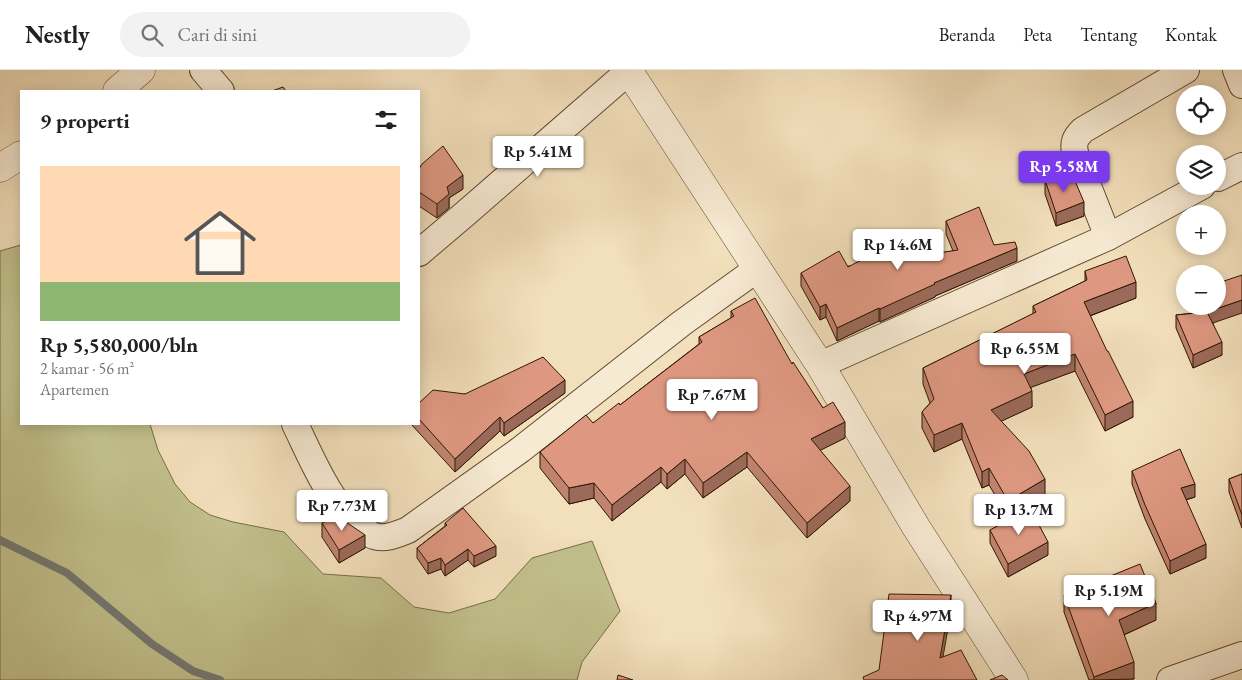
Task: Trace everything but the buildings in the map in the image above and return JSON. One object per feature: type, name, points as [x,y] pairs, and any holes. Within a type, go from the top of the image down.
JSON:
[{"type":"street","points":[[118,90],[141,70]]},
{"type":"street","points":[[203,70],[220,90]]},
{"type":"street","points":[[420,252],[466,214],[628,70],[820,365],[916,527],[1014,680]]},
{"type":"street","points":[[1108,237],[1075,153],[1074,144],[1076,137],[1083,130],[1186,70]]},
{"type":"street","points":[[1236,70],[1242,85]]},
{"type":"street","points":[[0,168],[20,156]]},
{"type":"street","points":[[1226,174],[1242,166]]},
{"type":"street","points":[[820,365],[1108,237],[1185,195]]},
{"type":"street","points":[[295,425],[324,484],[344,513],[360,528],[375,537],[389,536],[408,530],[520,450],[682,323],[757,269]]},
{"type":"street","points":[[1170,680],[1242,655]]},
{"type":"shaded area","points":[[20,245],[20,425],[150,425],[158,450],[175,484],[190,502],[210,515],[233,522],[284,532],[323,574],[381,578],[414,607],[449,613],[495,599],[532,558],[592,541],[620,611],[582,662],[577,680],[0,680],[0,251]]},
{"type":"waterway","points":[[0,540],[67,573],[152,644],[193,671],[220,680]]}]
